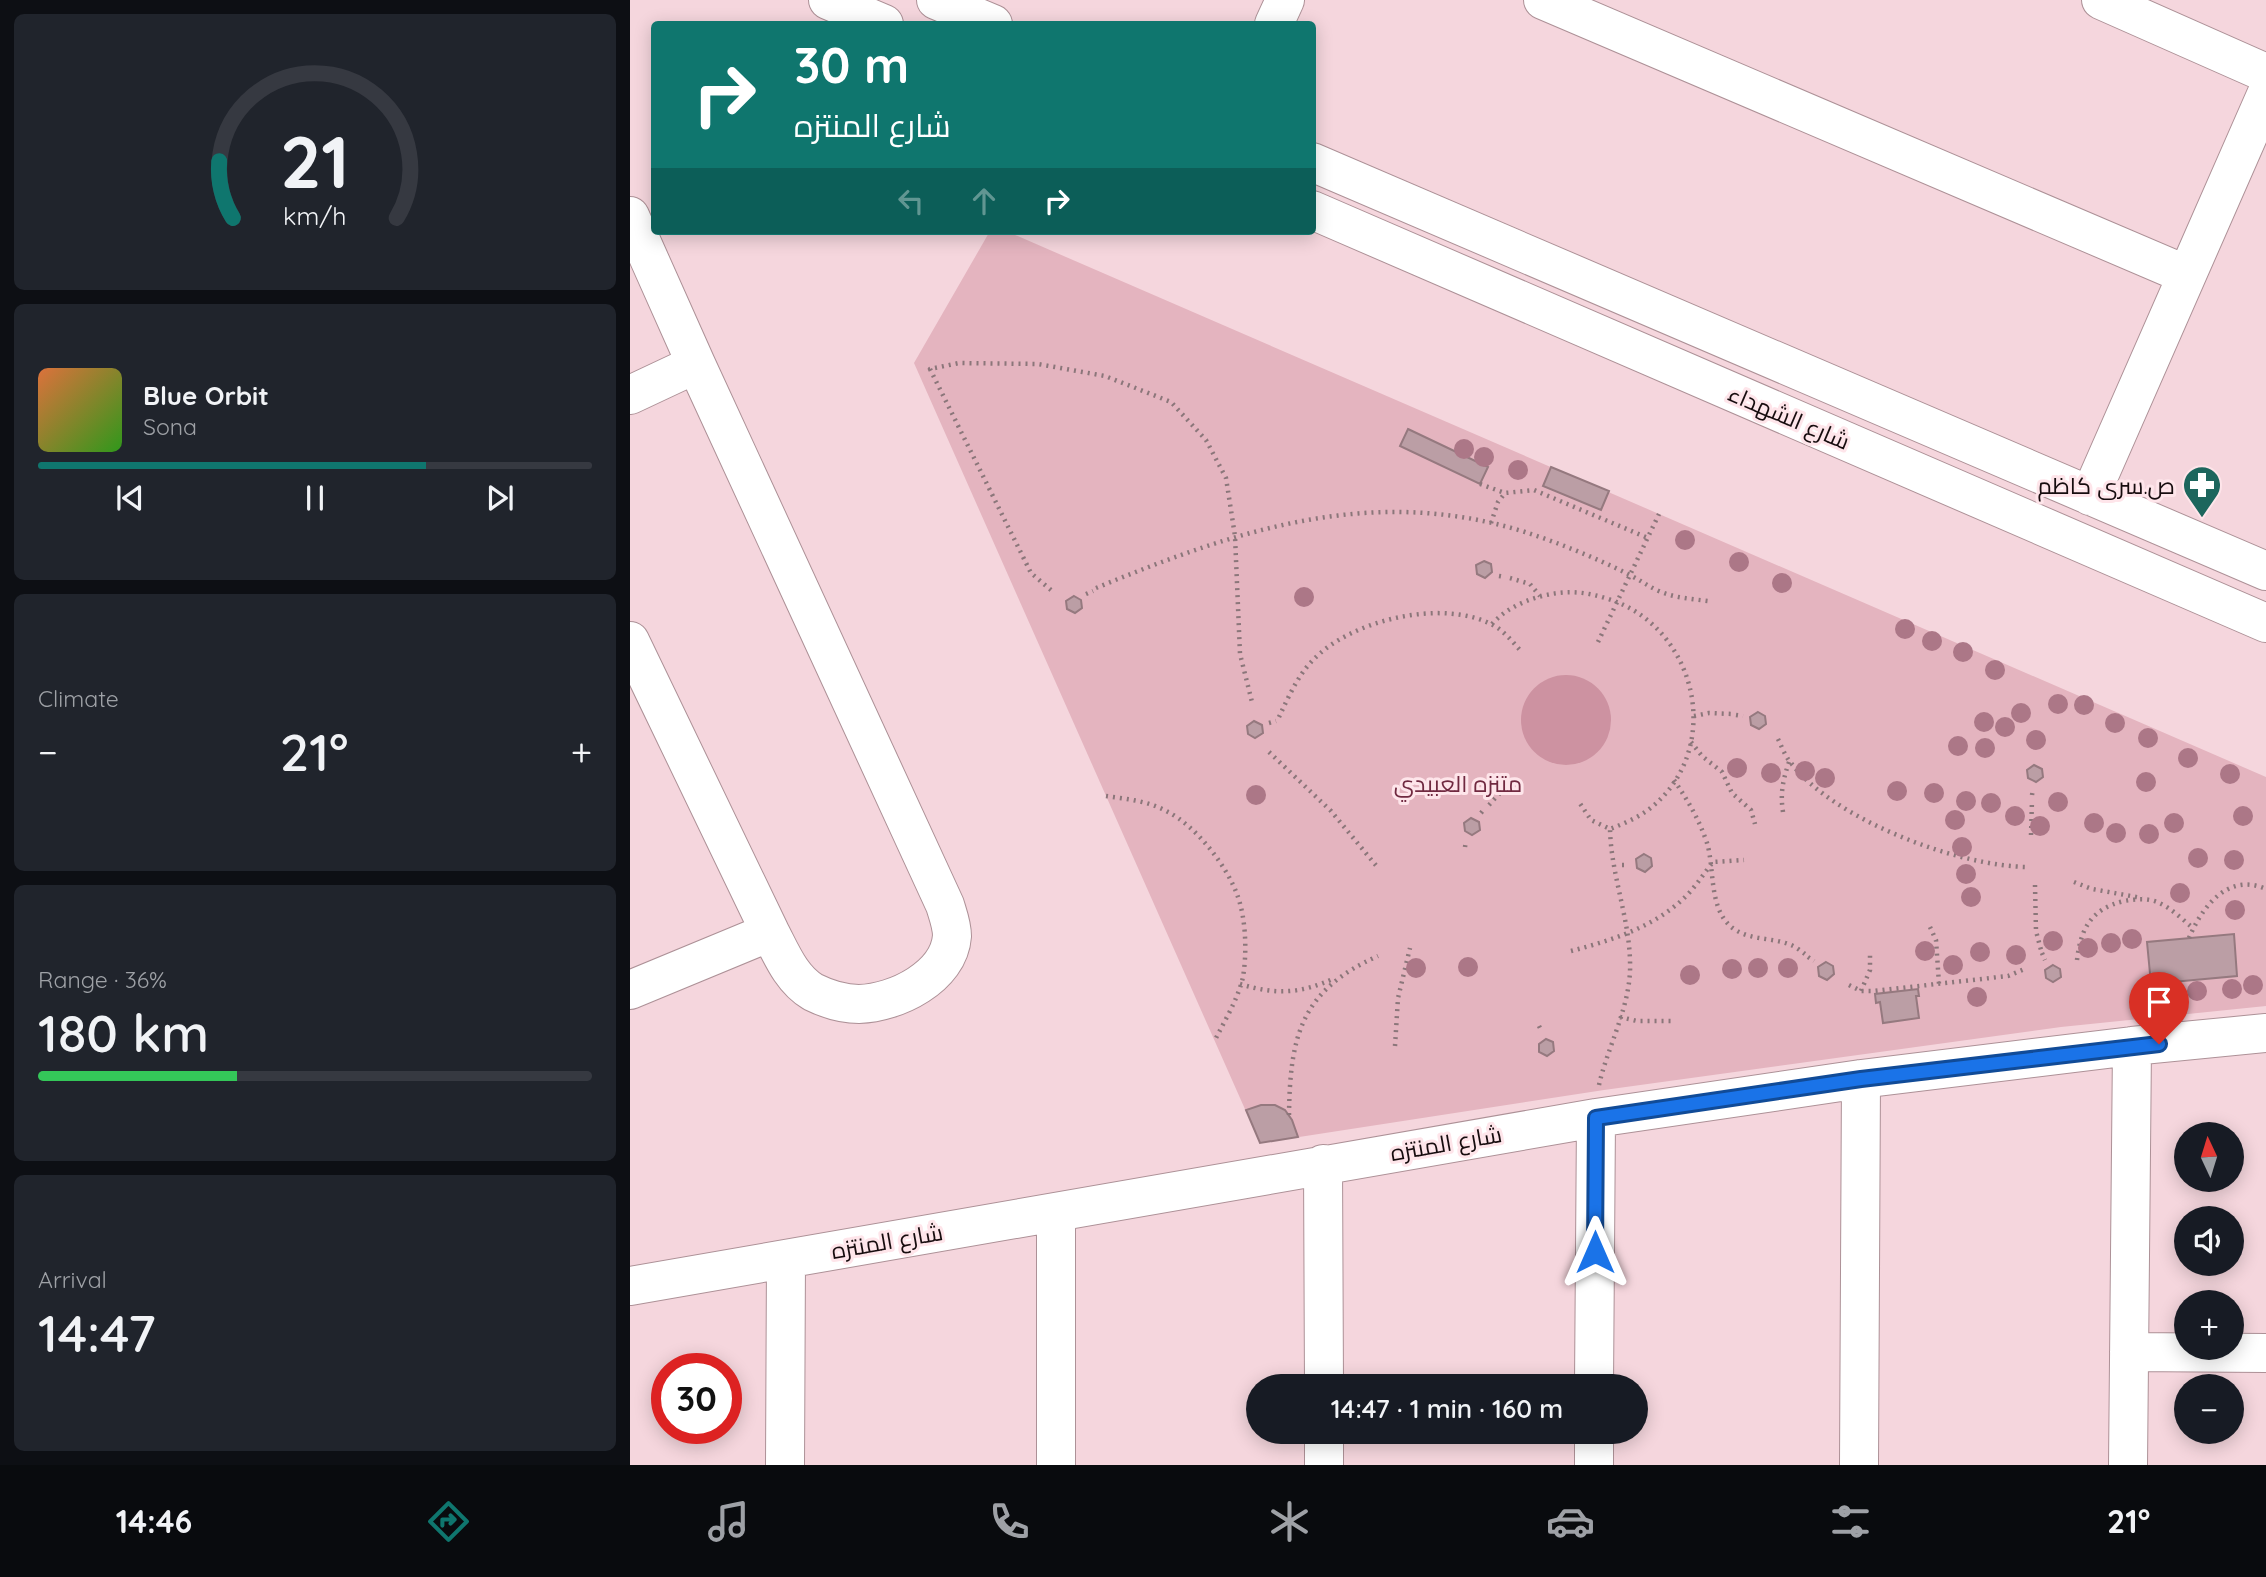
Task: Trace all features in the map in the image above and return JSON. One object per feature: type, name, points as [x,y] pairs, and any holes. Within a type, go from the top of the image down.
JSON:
[{"type":"street","points":[[828,0],[877,21]]},
{"type":"street","points":[[936,0],[986,21]]},
{"type":"street","points":[[1275,21],[1285,0]]},
{"type":"street","points":[[1543,0],[2187,275]]},
{"type":"street","points":[[2101,0],[2266,73]]},
{"type":"street","points":[[2090,496],[2187,275],[2262,116]]},
{"type":"street","points":[[1316,164],[2266,571]]},
{"type":"street","name":"شارع الشهداء","points":[[1316,212],[2266,623]]},
{"type":"street","points":[[630,216],[945,905],[951,922],[952,936],[943,961],[935,972],[920,984],[882,1001],[859,1004],[832,1000],[811,991],[796,977],[785,962],[645,709],[630,641]]},
{"type":"street","points":[[630,395],[696,364]]},
{"type":"street","points":[[630,990],[770,932]]},
{"type":"street","name":"شارع المنتزه","points":[[630,1286],[1596,1118],[1861,1079],[2132,1046],[2266,1033]]},
{"type":"street","points":[[2128,1465],[2132,1046]]},
{"type":"street","points":[[1859,1465],[1861,1079]]},
{"type":"street","points":[[1594,1374],[1596,1118]]},
{"type":"street","points":[[1323,1164],[1324,1374]]},
{"type":"street","points":[[1056,1212],[1056,1465]]},
{"type":"street","points":[[785,1465],[786,1259]]},
{"type":"street","points":[[2129,1352],[2266,1353]]},
{"type":"street","points":[[1324,1444],[1324,1465]]},
{"type":"street","points":[[1594,1444],[1594,1465]]},
{"type":"path","points":[[1051,590],[1031,573],[930,369],[959,363],[1038,365],[1105,376],[1171,402],[1206,440],[1226,478],[1235,536],[1240,654],[1252,702]]},
{"type":"path","points":[[1480,484],[1505,493],[1534,490],[1648,538]]},
{"type":"path","points":[[1492,523],[1498,502],[1505,493]]},
{"type":"path","points":[[1086,594],[1145,568],[1235,536],[1288,522],[1381,512],[1454,517],[1492,523],[1527,533],[1630,575],[1663,593],[1708,601]]},
{"type":"path","points":[[1598,642],[1659,514]]},
{"type":"path","points":[[1504,577],[1530,584],[1540,596]]},
{"type":"path","points":[[1492,624],[1510,610],[1540,596],[1570,591],[1617,601],[1652,623],[1672,645],[1693,695],[1691,742],[1666,792],[1649,810],[1610,829]]},
{"type":"path","points":[[1269,723],[1277,719],[1290,693],[1312,661],[1328,647],[1366,626],[1389,619],[1429,614],[1468,616],[1492,624],[1504,632],[1520,650]]},
{"type":"path","points":[[1694,716],[1709,713],[1743,716]]},
{"type":"path","points":[[1777,739],[1790,762],[1804,777],[1838,804],[1882,828],[1921,845],[1964,858],[2007,867],[2029,867]]},
{"type":"path","points":[[1691,742],[1702,756],[1722,772],[1732,793],[1751,810],[1755,824]]},
{"type":"path","points":[[1269,752],[1331,811],[1379,869]]},
{"type":"path","points":[[1783,812],[1783,781],[1790,762]]},
{"type":"path","points":[[1674,780],[1696,813],[1713,862],[1713,887],[1719,910],[1732,927],[1752,938],[1791,945],[1814,961]]},
{"type":"path","points":[[1481,813],[1510,782]]},
{"type":"path","points":[[2031,835],[2034,789]]},
{"type":"path","points":[[1106,796],[1143,802],[1169,812],[1198,835],[1220,863],[1238,897],[1245,937],[1243,977],[1233,1006],[1215,1040]]},
{"type":"path","points":[[1579,802],[1591,820],[1610,829]]},
{"type":"path","points":[[1596,1118],[1598,1090],[1606,1055],[1620,1017],[1631,965],[1618,866],[1610,829]]},
{"type":"path","points":[[1571,951],[1628,933],[1657,918],[1688,894],[1713,862],[1744,860]]},
{"type":"path","points":[[1618,866],[1629,865]]},
{"type":"path","points":[[2074,882],[2092,889],[2133,895],[2156,902],[2193,928]]},
{"type":"path","points":[[2035,885],[2036,931],[2045,960]]},
{"type":"path","points":[[2189,938],[2209,902],[2221,892],[2248,885],[2266,889]]},
{"type":"path","points":[[2077,960],[2079,940],[2087,924],[2100,909],[2136,899],[2156,902]]},
{"type":"path","points":[[1930,927],[1936,940],[1939,984]]},
{"type":"path","points":[[1395,1046],[1398,998],[1410,948]]},
{"type":"path","points":[[1861,991],[1870,970],[1870,954]]},
{"type":"path","points":[[1240,984],[1263,991],[1290,992],[1314,988],[1378,956]]},
{"type":"path","points":[[1849,985],[1861,991],[1939,984],[2008,976],[2027,968]]},
{"type":"path","points":[[1289,1115],[1290,1069],[1296,1039],[1308,1011],[1326,988],[1342,975]]},
{"type":"path","points":[[1620,1017],[1637,1021],[1673,1021]]},
{"type":"path","points":[[1539,1026],[1542,1032]]},
{"type":"green space","name":"متنزه العبيدي","points":[[988,235],[1015,235],[2266,777],[2266,1006],[2061,1027],[1604,1090],[1260,1143],[914,363]]},
{"type":"shaded area","points":[[1557,675],[1575,675],[1591,682],[1604,695],[1611,711],[1611,729],[1604,745],[1591,758],[1575,765],[1557,765],[1541,758],[1528,745],[1521,729],[1521,711],[1528,695],[1541,682]]},
{"type":"building","points":[[1408,429],[1488,467],[1480,484],[1400,446]]},
{"type":"building","points":[[1551,467],[1609,491],[1601,510],[1543,486]]},
{"type":"building","points":[[1484,561],[1491,564],[1492,572],[1485,578],[1477,574],[1476,565]]},
{"type":"building","points":[[1074,596],[1081,600],[1082,608],[1075,613],[1067,609],[1066,601]]},
{"type":"building","points":[[1758,712],[1765,716],[1766,724],[1759,729],[1751,725],[1750,717]]},
{"type":"building","points":[[1254,721],[1262,725],[1263,733],[1255,738],[1248,734],[1247,726]]},
{"type":"building","points":[[2034,765],[2042,769],[2043,777],[2036,782],[2028,778],[2027,770]]},
{"type":"building","points":[[1471,818],[1479,822],[1480,830],[1472,835],[1465,831],[1464,823]]},
{"type":"building","points":[[1644,854],[1651,858],[1652,866],[1645,872],[1637,868],[1636,859]]},
{"type":"building","points":[[2234,934],[2237,976],[2151,984],[2147,942]]},
{"type":"building","points":[[1826,962],[1833,966],[1834,974],[1827,980],[1819,976],[1818,967]]},
{"type":"building","points":[[2053,965],[2060,969],[2061,977],[2053,982],[2046,978],[2045,970]]},
{"type":"building","points":[[1918,989],[1919,996],[1916,996],[1919,1018],[1883,1023],[1880,1002],[1876,1003],[1875,994]]},
{"type":"building","points":[[1546,1039],[1553,1042],[1554,1051],[1547,1056],[1539,1052],[1539,1044]]},
{"type":"building","points":[[1261,1105],[1275,1105],[1285,1110],[1298,1137],[1260,1143],[1246,1110]]},
{"type":"place","name":"ص.سرى كاظم","points":[[2202,519]]},
{"type":"route","points":[[1595,1252],[1596,1118],[1861,1079],[2159,1044]]}]
